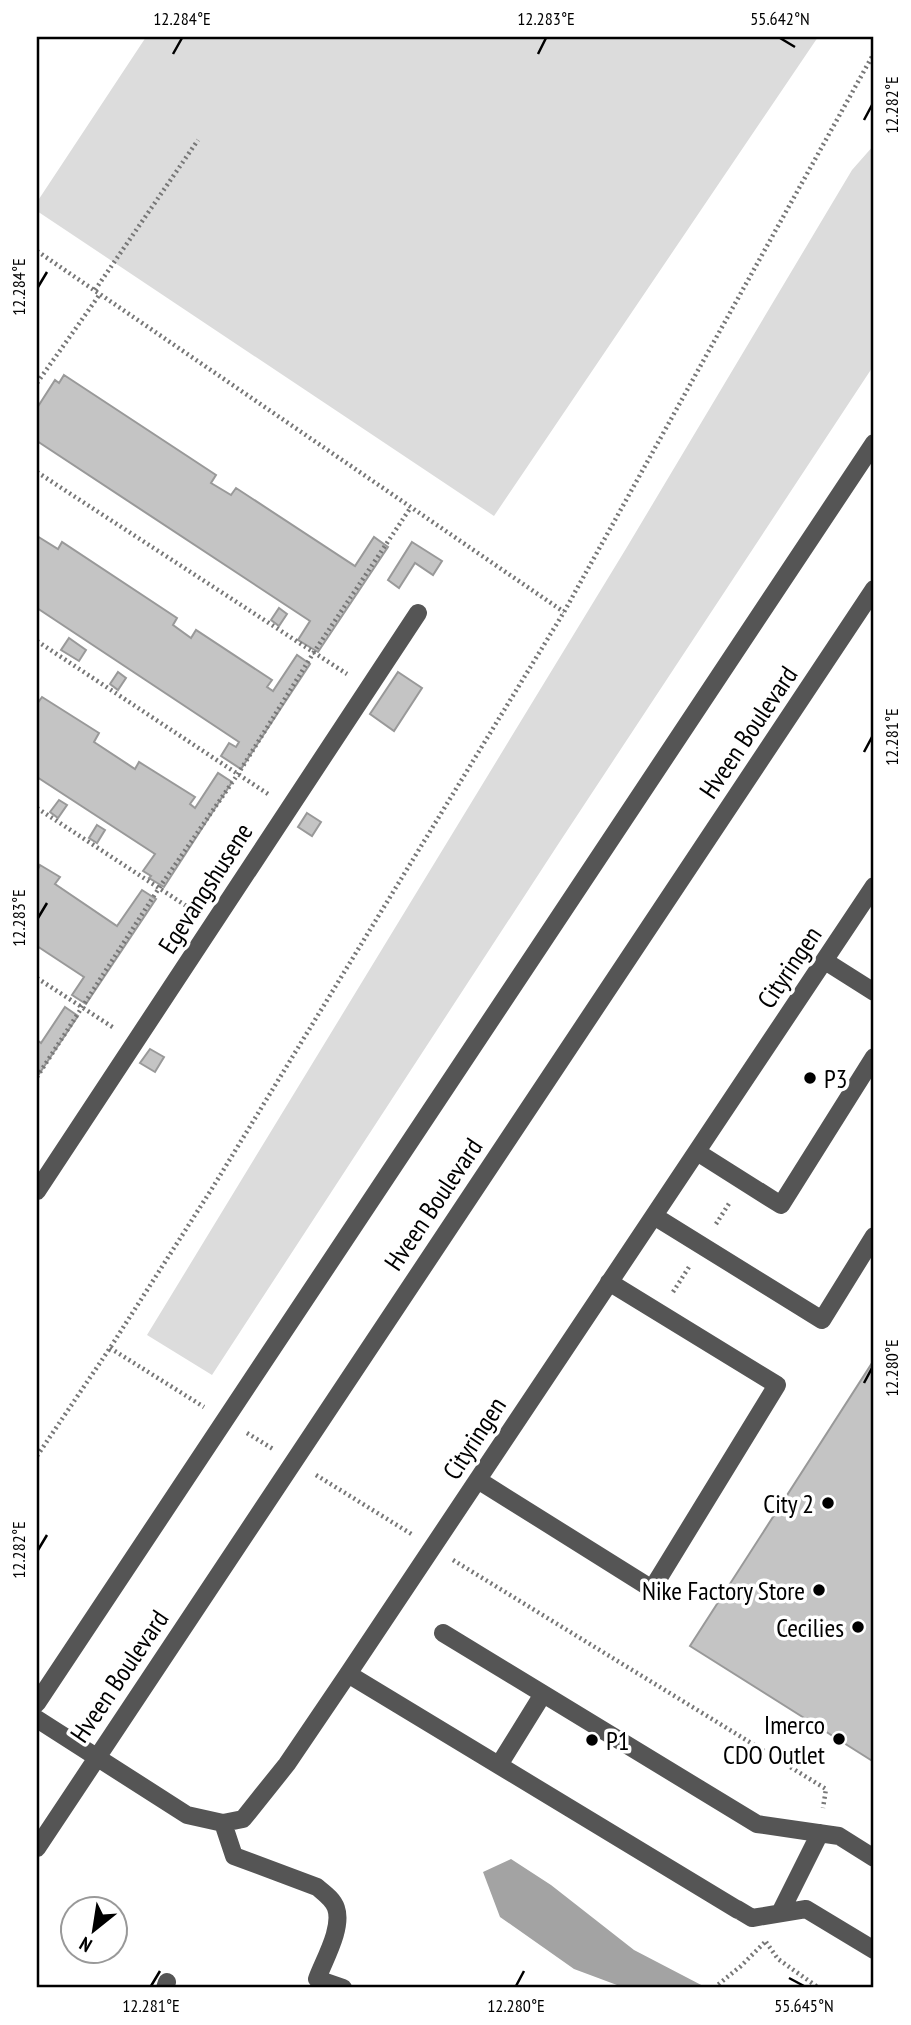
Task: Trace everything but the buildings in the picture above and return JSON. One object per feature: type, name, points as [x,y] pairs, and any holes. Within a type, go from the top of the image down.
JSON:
[{"type":"street","name":"Hveen Boulevard","points":[[37,1703],[874,443]]},
{"type":"street","name":"Hveen Boulevard","points":[[37,1848],[874,589]]},
{"type":"street","name":"Egevangshusene","points":[[37,1191],[418,613]]},
{"type":"street","name":"Cityringen","points":[[223,1823],[243,1819],[287,1764],[873,892]]},
{"type":"street","points":[[825,961],[874,992]]},
{"type":"street","points":[[697,1152],[781,1205],[874,1057]]},
{"type":"street","points":[[654,1216],[822,1320],[874,1236]]},
{"type":"street","points":[[478,1480],[652,1588],[776,1385],[609,1282]]},
{"type":"street","points":[[443,1633],[757,1824],[839,1836],[874,1858]]},
{"type":"street","points":[[348,1674],[752,1918],[806,1909],[874,1950]]},
{"type":"street","points":[[499,1765],[543,1694]]},
{"type":"street","points":[[37,1719],[187,1815],[223,1823],[234,1856],[317,1887],[328,1895],[336,1906],[338,1918],[336,1931],[315,1984],[343,1988]]},
{"type":"street","points":[[780,1913],[820,1833]]},
{"type":"path","points":[[37,1456],[213,1188],[564,612],[874,53]]},
{"type":"path","points":[[37,383],[198,141]]},
{"type":"path","points":[[37,251],[564,612]]},
{"type":"path","points":[[37,472],[369,688]]},
{"type":"path","points":[[37,1077],[411,507]]},
{"type":"path","points":[[37,641],[289,808]]},
{"type":"path","points":[[37,808],[213,924]]},
{"type":"path","points":[[37,978],[135,1042]]},
{"type":"path","points":[[735,1732],[826,1789],[820,1833]]},
{"type":"path","points":[[714,1988],[766,1941],[780,1913]]},
{"type":"path","points":[[766,1941],[778,1959],[819,1988]]},
{"type":"shaded area","points":[[146,37],[818,37],[494,516],[37,211],[37,202]]},
{"type":"shaded area","points":[[874,145],[874,365],[212,1375],[147,1335],[627,547],[852,170]]},
{"type":"shaded area","points":[[511,1859],[551,1885],[634,1950],[707,1988],[625,1988],[574,1969],[500,1917],[483,1872]]},
{"type":"place","name":"P3","points":[[810,1078]]},
{"type":"place","name":"City 2","points":[[828,1503]]},
{"type":"place","name":"Nike Factory Store","points":[[819,1590]]},
{"type":"place","name":"Cecilies","points":[[858,1627]]},
{"type":"place","name":"Imerco CDO Outlet","points":[[839,1739]]},
{"type":"place","name":"P1","points":[[592,1740]]}]
